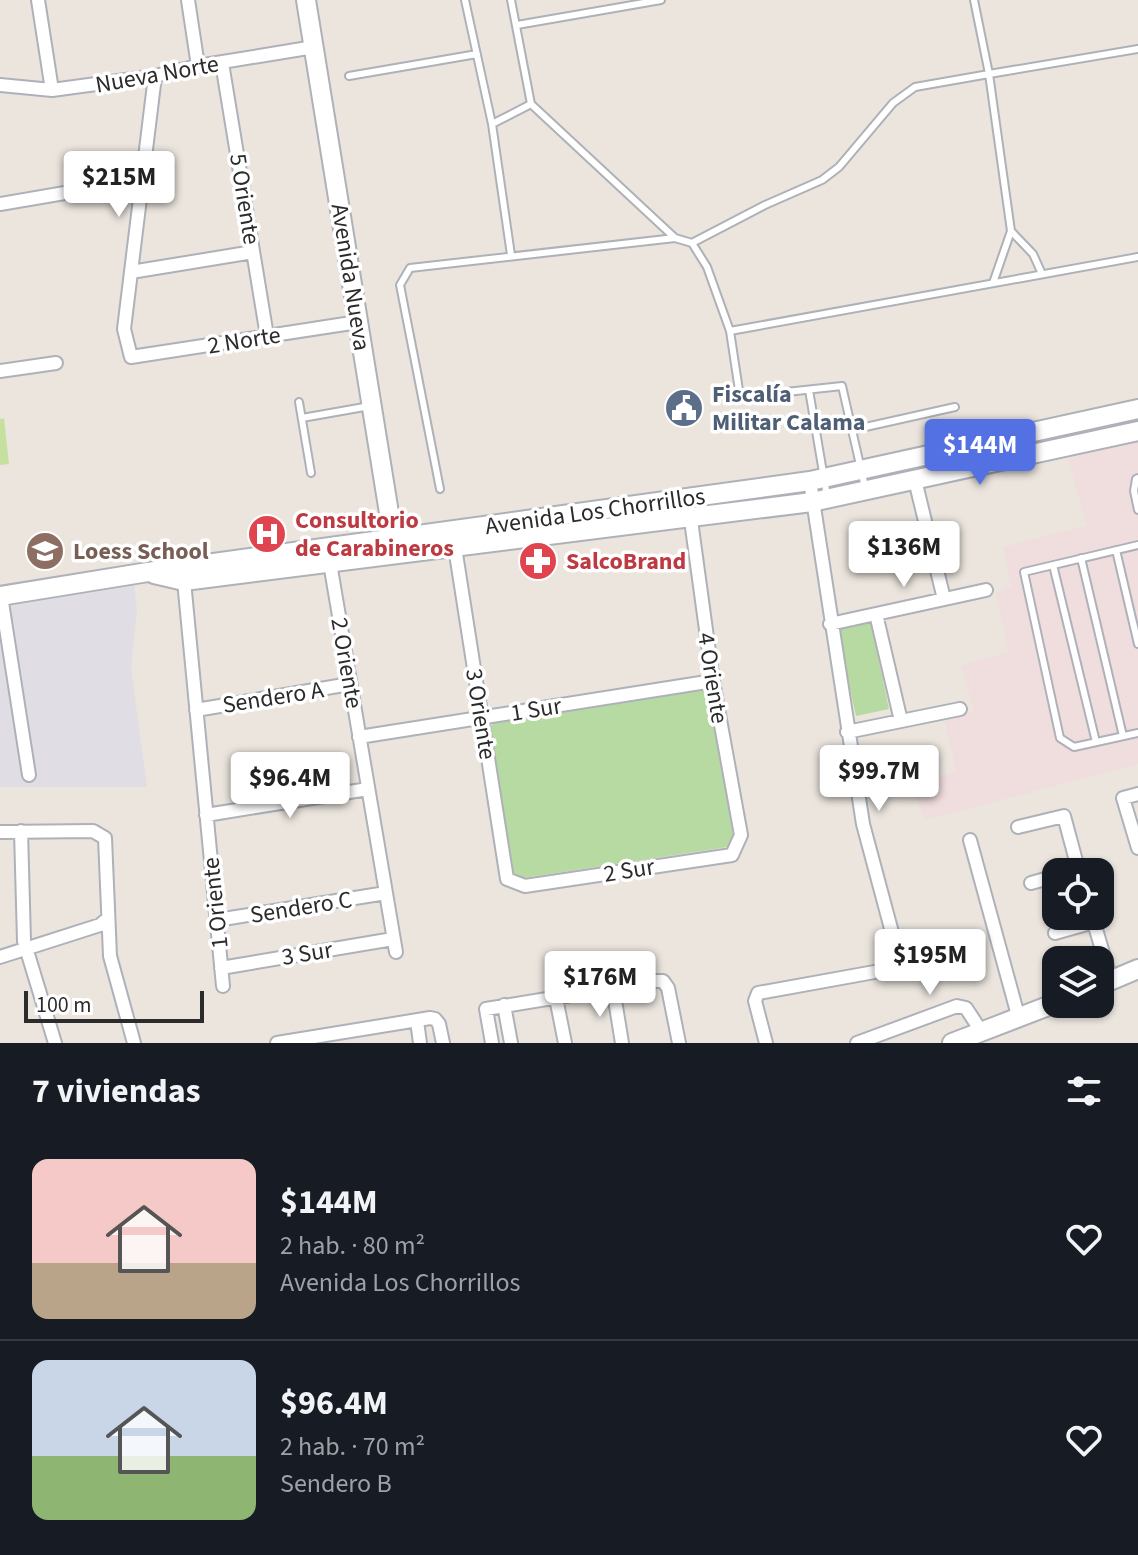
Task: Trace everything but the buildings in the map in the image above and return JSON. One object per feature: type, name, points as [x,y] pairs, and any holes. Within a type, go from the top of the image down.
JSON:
[{"type":"street","points":[[38,0],[52,90]]},
{"type":"street","points":[[188,0],[198,66]]},
{"type":"street","name":"Avenida Nueva","points":[[306,0],[394,547]]},
{"type":"street","name":"Nueva Norte","points":[[0,85],[52,90],[155,76],[314,47]]},
{"type":"street","name":"5 Oriente","points":[[222,63],[267,336]]},
{"type":"street","points":[[155,76],[131,272],[253,252]]},
{"type":"street","points":[[0,204],[88,189]]},
{"type":"street","name":"2 Norte","points":[[131,272],[124,329],[131,357],[358,322]]},
{"type":"street","points":[[0,371],[56,363]]},
{"type":"street","name":"Avenida Los Chorrillos","points":[[0,596],[148,572],[394,547],[556,525],[688,498],[817,480],[1138,409]]},
{"type":"street","name":"Avenida Los Chorrillos","points":[[556,525],[691,517],[820,500],[1138,431]]},
{"type":"street","points":[[766,1043],[755,1001],[758,993],[880,971],[893,964],[897,951],[863,824],[847,732],[830,624],[817,480]]},
{"type":"street","points":[[915,480],[944,599]]},
{"type":"street","name":"4 Oriente","points":[[688,498],[713,681],[741,835],[732,855]]},
{"type":"street","name":"3 Oriente","points":[[454,539],[507,879],[525,886]]},
{"type":"street","name":"Avenida Los Chorrillos","points":[[184,581],[330,563],[394,547]]},
{"type":"street","name":"2 Oriente","points":[[330,563],[394,946]]},
{"type":"street","points":[[148,572],[184,581]]},
{"type":"street","name":"1 Oriente","points":[[184,581],[223,986]]},
{"type":"street","points":[[830,624],[986,590]]},
{"type":"street","points":[[0,596],[29,775]]},
{"type":"street","points":[[876,614],[901,721]]},
{"type":"street","name":"1 Sur","points":[[359,737],[713,681]]},
{"type":"street","name":"Sendero A","points":[[196,710],[350,684]]},
{"type":"street","points":[[847,732],[960,709]]},
{"type":"street","points":[[206,815],[368,789]]},
{"type":"street","points":[[1138,794],[1123,798],[1138,848]]},
{"type":"street","points":[[1018,827],[1064,816],[1073,858]]},
{"type":"street","points":[[21,831],[23,933],[55,1043]]},
{"type":"street","points":[[0,832],[93,831],[103,835],[107,845],[110,956],[134,1043]]},
{"type":"street","points":[[970,840],[1019,1019]]},
{"type":"street","name":"2 Sur","points":[[525,886],[732,855]]},
{"type":"street","points":[[1031,883],[1042,880]]},
{"type":"street","name":"Sendero C","points":[[217,920],[386,893]]},
{"type":"street","points":[[0,957],[100,925],[107,919]]},
{"type":"street","points":[[1055,933],[1063,930]]},
{"type":"street","name":"3 Sur","points":[[221,968],[394,946]]},
{"type":"street","points":[[1114,979],[1138,969]]},
{"type":"street","points":[[492,1043],[486,1009],[656,981],[663,981],[668,988],[680,1040]]},
{"type":"street","points":[[613,988],[622,1043]]},
{"type":"street","points":[[556,998],[565,1043]]},
{"type":"street","points":[[504,1005],[511,1043]]},
{"type":"street","points":[[857,1043],[957,1006],[966,1008],[981,1031]]},
{"type":"street","points":[[952,1043],[1042,1009]]},
{"type":"street","points":[[277,1043],[364,1037],[417,1021],[435,1019],[443,1043]]},
{"type":"street","points":[[417,1021],[420,1043]]},
{"type":"lane","points":[[465,0],[492,124],[511,255]]},
{"type":"lane","points":[[511,0],[531,104],[675,238]]},
{"type":"lane","points":[[517,25],[661,0]]},
{"type":"lane","points":[[974,0],[989,74],[1011,231],[993,283]]},
{"type":"lane","points":[[692,243],[822,180],[839,167],[893,103],[915,87],[1138,49]]},
{"type":"lane","points":[[349,76],[477,54]]},
{"type":"lane","points":[[492,124],[531,104]]},
{"type":"lane","points":[[1011,231],[1033,254],[1042,274]]},
{"type":"lane","points":[[440,489],[400,285],[410,268],[675,238],[692,243],[707,267],[730,331],[740,397],[842,386],[866,490]]},
{"type":"lane","points":[[730,331],[1138,257]]},
{"type":"lane","points":[[809,390],[817,480]]},
{"type":"lane","points":[[299,402],[311,473]]},
{"type":"lane","points":[[302,418],[372,406]]},
{"type":"lane","points":[[852,430],[955,407]]},
{"type":"lane","points":[[1138,478],[1134,491],[1138,510]]},
{"type":"lane","points":[[1138,545],[1024,572],[1060,738],[1074,747],[1138,733]]},
{"type":"lane","points":[[1116,550],[1138,644]]},
{"type":"lane","points":[[1081,558],[1123,736]]},
{"type":"lane","points":[[1053,565],[1096,742]]},
{"type":"shaded area","points":[[1138,441],[1138,764],[924,820],[913,786],[956,771],[945,721],[974,711],[961,666],[1009,652],[996,593],[1011,586],[1003,547],[1087,526],[1068,458]]},
{"type":"shaded area","points":[[134,582],[137,611],[131,668],[147,787],[0,787],[0,606]]},
{"type":"green space","points":[[4,418],[9,464],[0,465],[0,419]]},
{"type":"green space","points":[[871,622],[889,709],[856,716],[837,630]]},
{"type":"green space","points":[[705,688],[712,694],[733,835],[728,847],[523,878],[513,875],[489,728],[495,721]]},
{"type":"place","name":"Fiscalía Militar Calama","points":[[684,408]]},
{"type":"place","name":"Consultorio de Carabineros","points":[[267,534]]},
{"type":"place","name":"Loess School","points":[[45,551]]},
{"type":"place","name":"SalcoBrand","points":[[538,561]]}]
